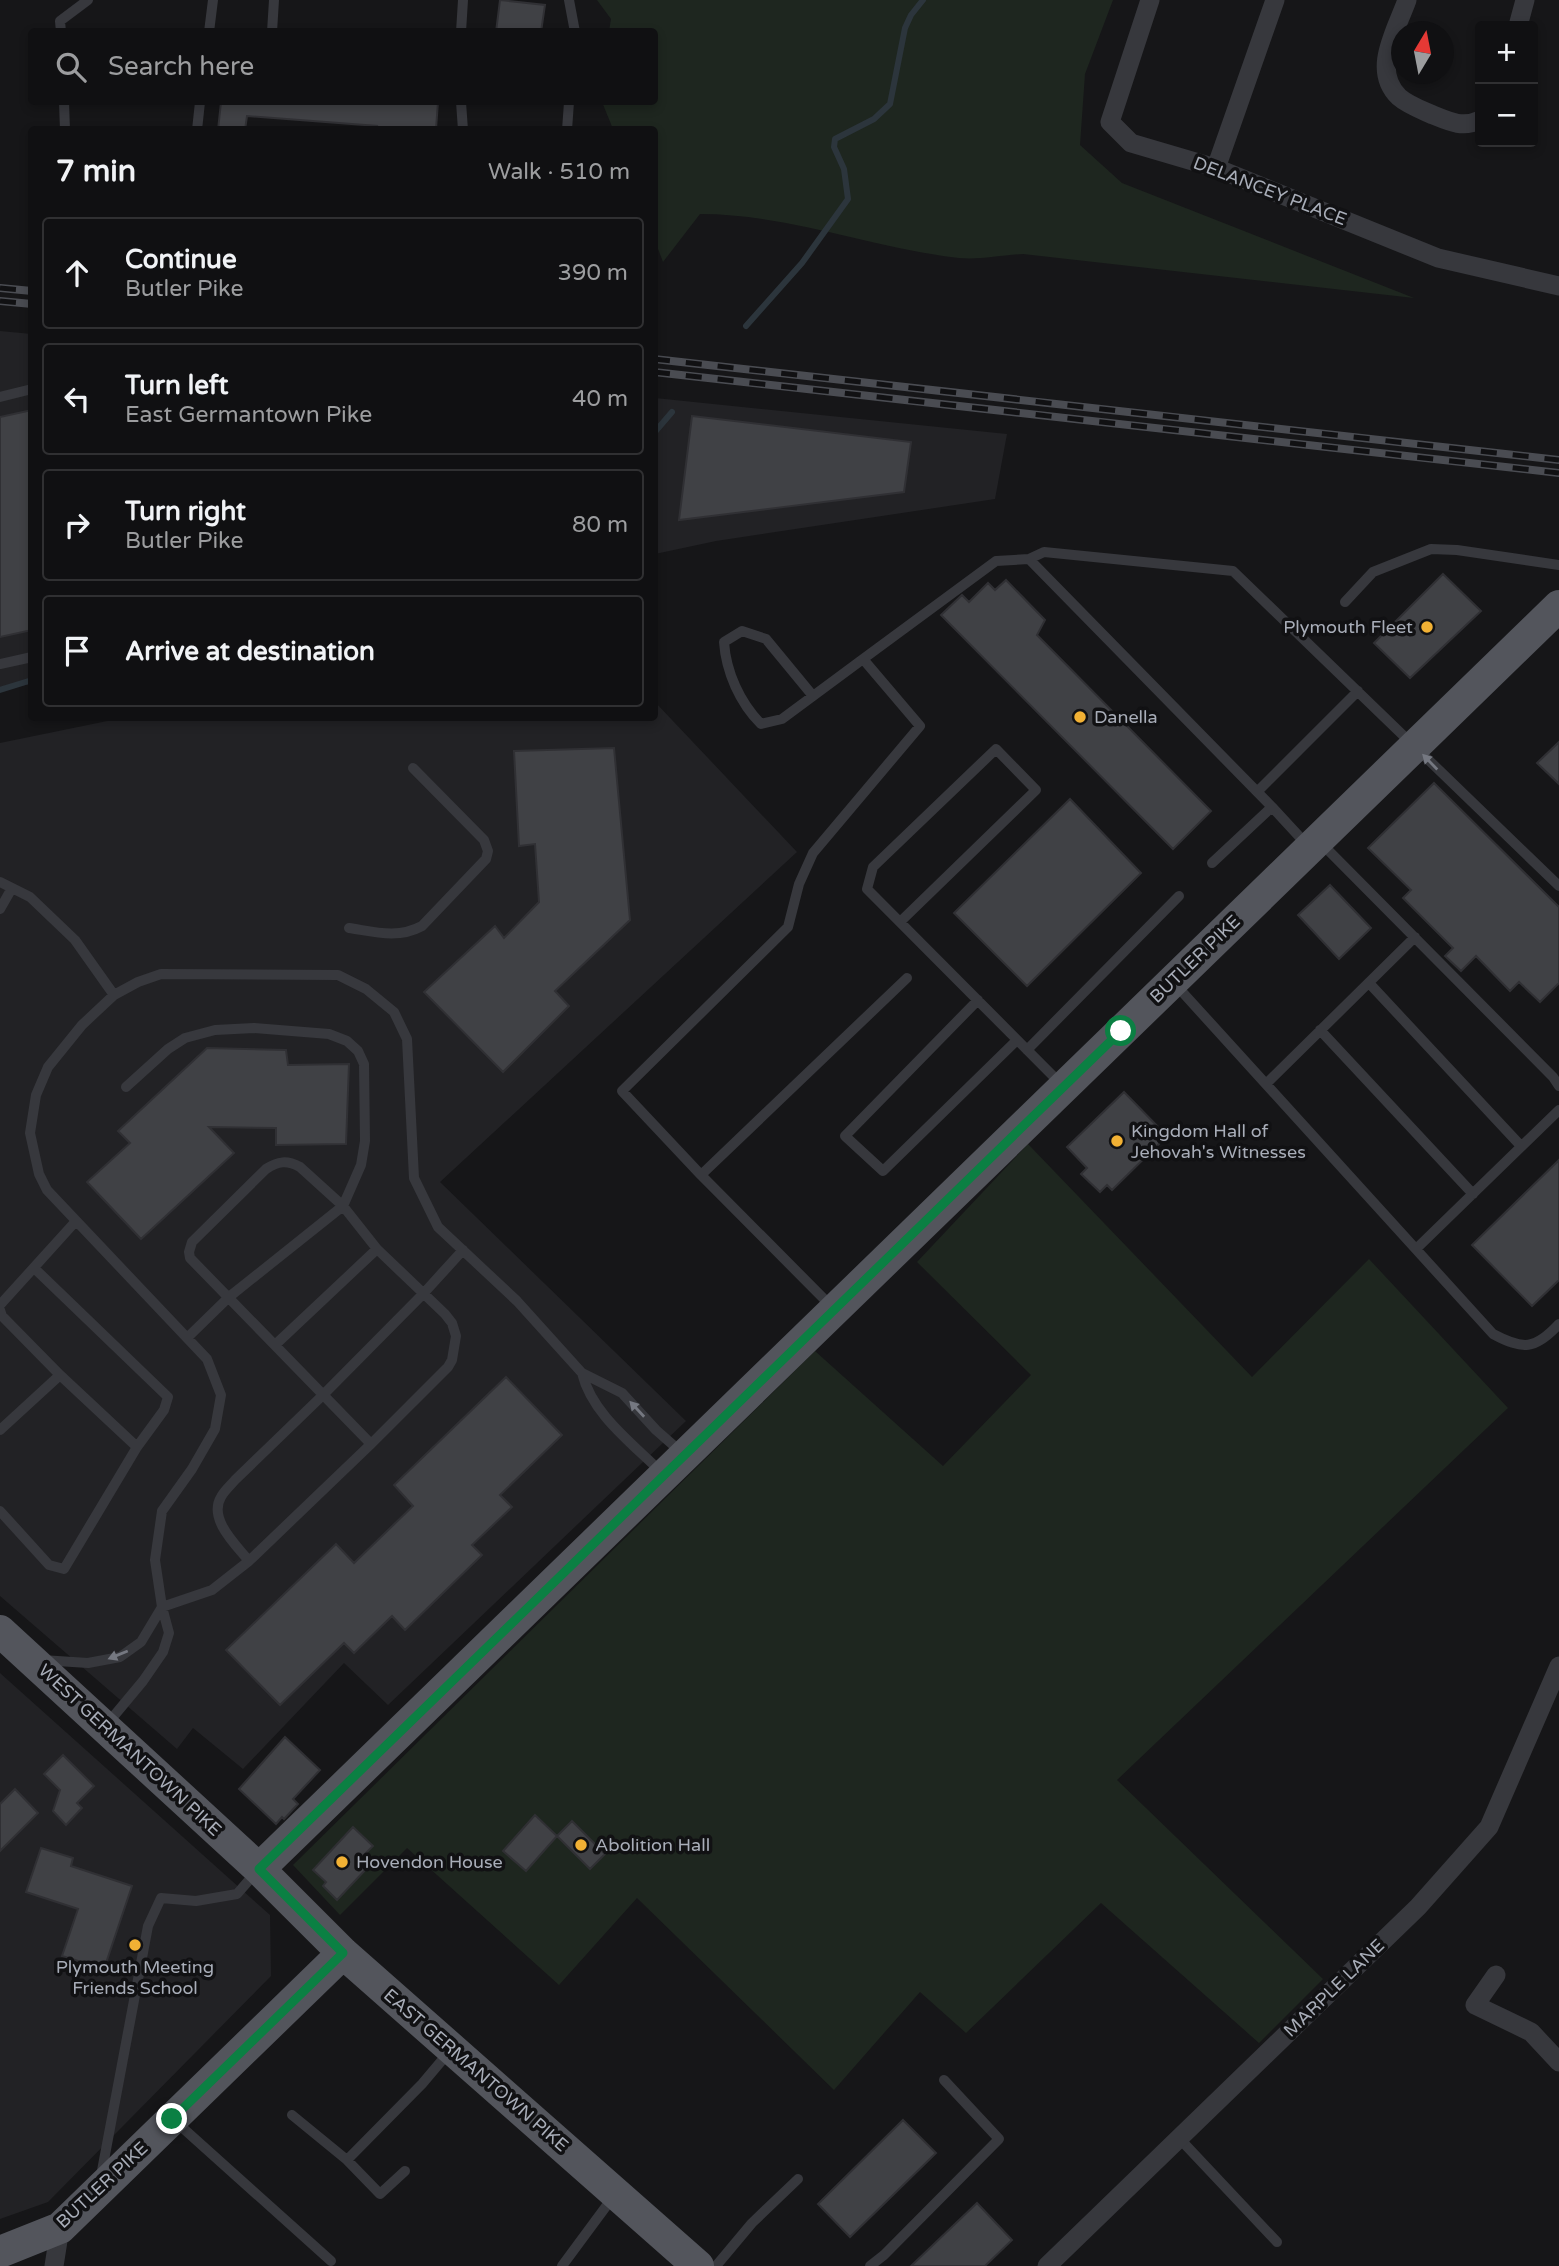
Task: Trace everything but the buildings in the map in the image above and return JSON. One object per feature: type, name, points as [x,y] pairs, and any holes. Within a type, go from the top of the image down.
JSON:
[{"type":"main road","name":"BUTLER PIKE","points":[[259,1869],[1559,606]]},
{"type":"main road","name":"WEST GERMANTOWN PIKE","points":[[0,1631],[259,1869]]},
{"type":"main road","name":"EAST GERMANTOWN PIKE","points":[[259,1869],[343,1953],[698,2266]]},
{"type":"main road","name":"BUTLER PIKE","points":[[0,2252],[60,2228],[343,1953]]},
{"type":"street","name":"DELANCEY PLACE","points":[[1150,0],[1110,122],[1131,143],[1216,168],[1438,258],[1559,286]]},
{"type":"street","points":[[1216,168],[1275,0]]},
{"type":"street","points":[[1407,0],[1385,65],[1387,81],[1400,99],[1455,124],[1469,125],[1475,122]]},
{"type":"street","points":[[1519,21],[1525,0]]},
{"type":"street","name":"MARPLE LANE","points":[[1047,2266],[1418,1907],[1489,1826],[1559,1666]]},
{"type":"street","points":[[1496,1975],[1475,2005],[1531,2032],[1559,2062]]},
{"type":"street","points":[[54,2266],[60,2228]]},
{"type":"lane","points":[[61,28],[60,21],[89,0]]},
{"type":"lane","points":[[210,28],[213,0]]},
{"type":"lane","points":[[272,28],[274,0]]},
{"type":"lane","points":[[461,28],[463,0]]},
{"type":"lane","points":[[569,0],[574,28]]},
{"type":"lane","points":[[64,105],[65,126]]},
{"type":"lane","points":[[197,126],[200,105]]},
{"type":"lane","points":[[461,105],[463,126]]},
{"type":"lane","points":[[567,126],[569,105]]},
{"type":"lane","points":[[0,397],[28,390]]},
{"type":"lane","points":[[1345,602],[1373,572],[1431,549],[1457,550],[1559,565]]},
{"type":"lane","points":[[813,696],[766,639],[742,631],[723,642],[725,661],[741,698],[747,710],[761,724],[782,719],[996,561],[1029,559],[1044,552],[1233,571],[1559,886]]},
{"type":"lane","points":[[1029,559],[1272,807],[1415,937],[1559,1086]]},
{"type":"lane","points":[[0,664],[28,658]]},
{"type":"lane","points":[[835,1310],[622,1091],[788,927],[799,884],[813,853],[920,726],[863,659]]},
{"type":"lane","points":[[1258,791],[1358,691]]},
{"type":"lane","points":[[900,922],[1036,790],[996,749],[873,867],[867,889],[1064,1087]]},
{"type":"lane","points":[[349,928],[395,934],[409,933],[422,926],[486,859],[488,851],[484,840],[413,768]]},
{"type":"lane","points":[[1212,863],[1272,807]]},
{"type":"lane","points":[[0,883],[30,897],[75,940],[114,995]]},
{"type":"lane","points":[[0,909],[12,888]]},
{"type":"lane","points":[[1027,1050],[1179,896]]},
{"type":"lane","points":[[1266,1084],[1415,937]]},
{"type":"lane","points":[[105,1726],[163,1651],[169,1633],[155,1560],[163,1511],[215,1429],[221,1395],[207,1359],[188,1336],[47,1190],[39,1174],[30,1133],[36,1095],[47,1067],[82,1025],[114,995],[138,982],[161,975],[191,973],[338,975],[366,989],[394,1012],[407,1039],[414,1178],[438,1227],[517,1301],[582,1373],[622,1393],[656,1430],[675,1465]]},
{"type":"lane","points":[[701,1175],[906,978]]},
{"type":"lane","points":[[1173,981],[1493,1334],[1510,1343],[1528,1346],[1544,1340],[1559,1324]]},
{"type":"lane","points":[[1368,983],[1521,1146]]},
{"type":"lane","points":[[978,1000],[845,1136],[883,1171],[1017,1040]]},
{"type":"lane","points":[[126,1087],[168,1049],[185,1038],[200,1033],[254,1028],[328,1034],[347,1041],[358,1051],[364,1064],[365,1141],[361,1165],[343,1206],[229,1297],[188,1336]]},
{"type":"lane","points":[[1320,1030],[1473,1194]]},
{"type":"lane","points":[[1416,1249],[1559,1110]]},
{"type":"lane","points":[[31,1659],[88,1663],[120,1657],[141,1642],[162,1607],[212,1590],[248,1561],[371,1444],[452,1360],[456,1336],[452,1323],[377,1249],[343,1206],[294,1164],[276,1162],[266,1168],[190,1246],[190,1258],[371,1444]]},
{"type":"lane","points":[[0,1305],[76,1221]]},
{"type":"lane","points":[[275,1345],[377,1249]]},
{"type":"lane","points":[[248,1561],[227,1534],[218,1516],[219,1499],[423,1294],[463,1250]]},
{"type":"lane","points":[[0,1511],[49,1564],[64,1569],[137,1447],[164,1410],[168,1397],[34,1268]]},
{"type":"lane","points":[[0,1310],[2,1316],[60,1375],[137,1447]]},
{"type":"lane","points":[[582,1373],[586,1391],[608,1419],[675,1465]]},
{"type":"lane","points":[[0,1430],[60,1375]]},
{"type":"lane","points":[[98,2191],[148,1926],[161,1898],[196,1901],[237,1894],[259,1869]]},
{"type":"lane","points":[[347,2160],[422,2084],[452,2049]]},
{"type":"lane","points":[[870,2266],[999,2139],[944,2080]]},
{"type":"lane","points":[[292,2115],[347,2160],[380,2194],[405,2171]]},
{"type":"lane","points":[[172,2119],[331,2261]]},
{"type":"lane","points":[[1179,2138],[1278,2242]]},
{"type":"lane","points":[[716,2266],[752,2223],[798,2179]]},
{"type":"lane","points":[[562,2266],[615,2193]]},
{"type":"shaded area","points":[[597,0],[1113,0],[1085,74],[1080,145],[1122,183],[1414,298],[1023,254],[959,258],[894,247],[797,225],[733,215],[700,214],[663,262],[658,249],[658,126],[612,126],[603,105],[658,105],[658,28],[610,28],[611,19]]},
{"type":"shaded area","points":[[0,331],[28,334],[28,685],[0,690]]},
{"type":"shaded area","points":[[658,398],[1007,434],[995,499],[716,541],[658,553]]},
{"type":"shaded area","points":[[658,705],[797,852],[440,1182],[686,1421],[388,1705],[344,1663],[243,1769],[193,1728],[177,1749],[0,1596],[0,743],[107,721],[658,721]]},
{"type":"shaded area","points":[[1028,1144],[1252,1377],[1369,1259],[1508,1408],[1117,1780],[1323,1979],[1259,2043],[1101,1903],[966,2033],[920,1992],[834,2090],[637,1898],[559,1985],[407,1848],[340,1915],[293,1865],[815,1351],[943,1466],[1031,1375],[917,1262]]},
{"type":"shaded area","name":"Plymouth Meeting Friends School","points":[[0,1673],[270,1915],[271,1976],[48,2202],[0,2219]]},
{"type":"waterway","points":[[746,326],[802,263],[848,199],[844,169],[834,147],[835,139],[874,119],[890,104],[905,28],[923,0]]},
{"type":"waterway","points":[[658,428],[672,412]]},
{"type":"waterway","points":[[0,690],[28,681]]},
{"type":"railway","points":[[0,288],[28,291]]},
{"type":"railway","points":[[0,301],[28,304]]},
{"type":"railway","points":[[658,359],[1559,460]]},
{"type":"railway","points":[[658,372],[1559,473]]},
{"type":"place","name":"Plymouth Fleet","points":[[1427,627]]},
{"type":"place","name":"Danella","points":[[1080,717]]},
{"type":"place","name":"Kingdom Hall of Jehovah's Witnesses","points":[[1117,1141]]},
{"type":"place","name":"Abolition Hall","points":[[581,1845]]},
{"type":"place","name":"Hovendon House","points":[[342,1862]]},
{"type":"place","name":"Plymouth Meeting Friends School","points":[[135,1945]]},
{"type":"route","points":[[172,2119],[343,1953],[259,1869],[1121,1031]]}]
